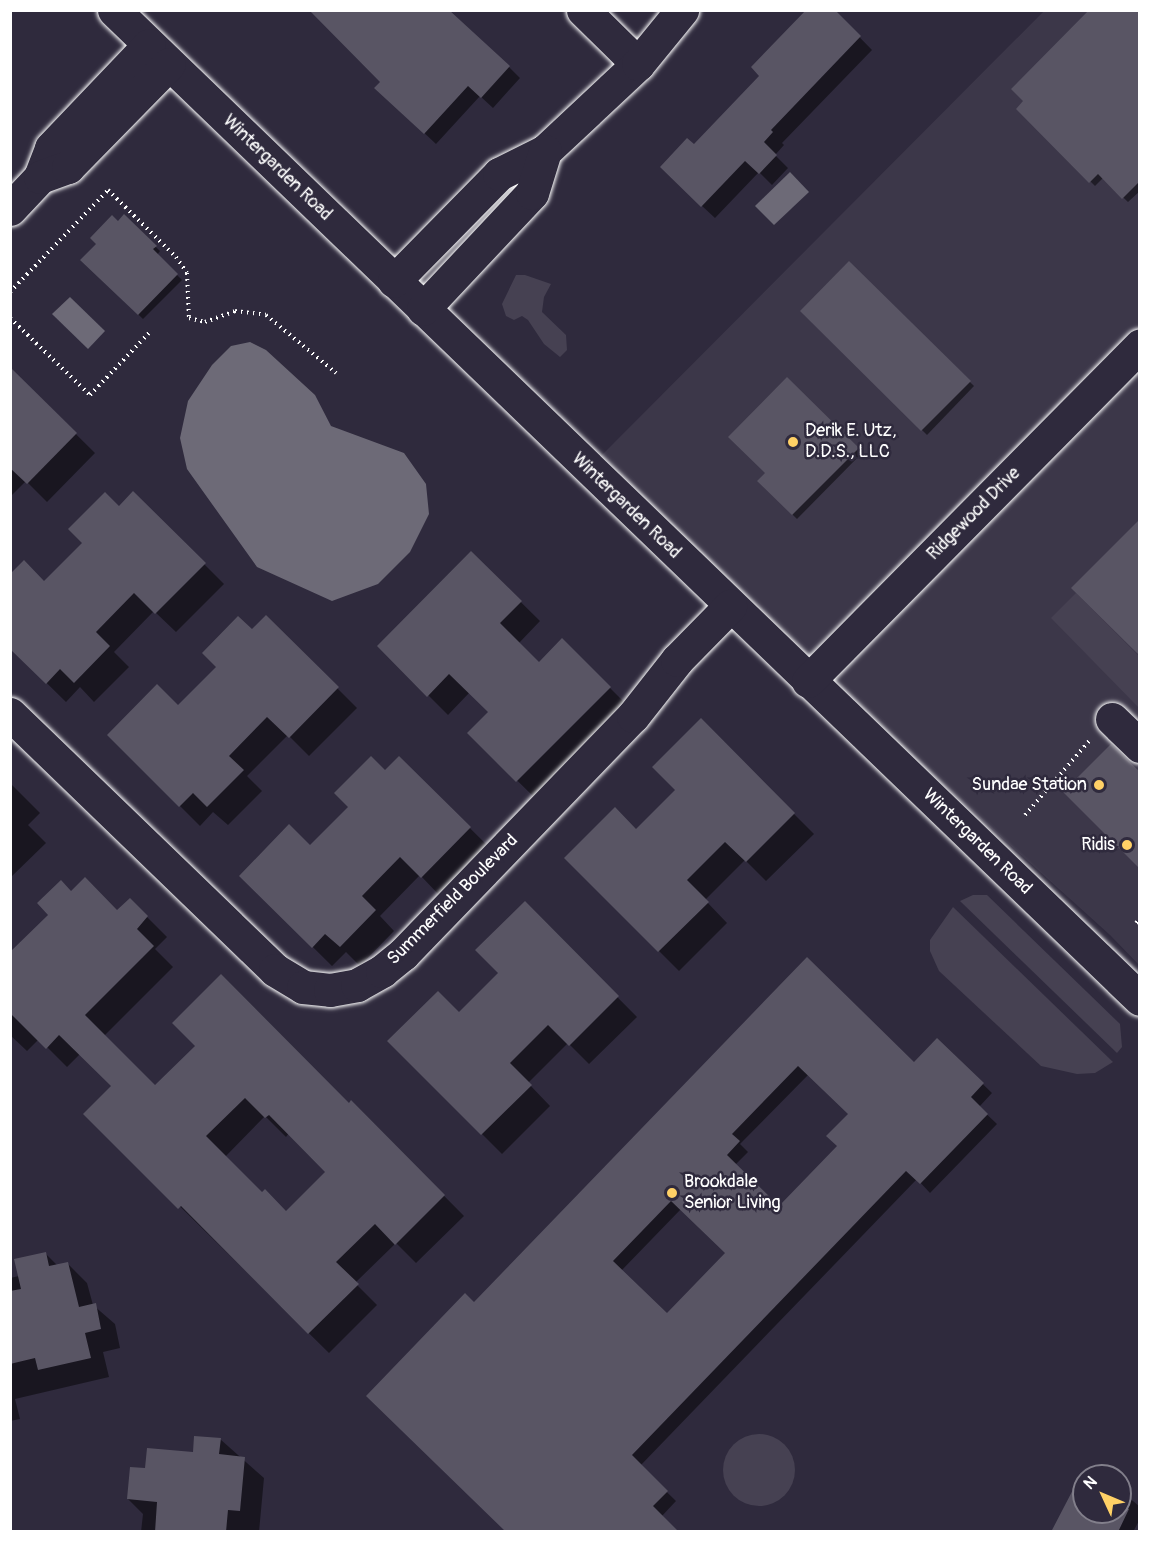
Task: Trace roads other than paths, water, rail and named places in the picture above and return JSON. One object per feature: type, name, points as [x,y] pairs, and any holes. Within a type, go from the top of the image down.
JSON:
[{"type":"street","name":"Wintergarden Road","points":[[114,10],[1140,999]]},
{"type":"street","points":[[583,10],[638,64]]},
{"type":"street","points":[[394,281],[499,174],[545,151],[638,64],[682,10]]},
{"type":"street","points":[[10,208],[40,177],[68,167],[159,55]]},
{"type":"street","points":[[423,309],[532,193],[545,151]]},
{"type":"street","name":"Ridgewood Drive","points":[[808,681],[1140,346]]},
{"type":"street","name":"Summerfield Boulevard","points":[[10,714],[275,970],[303,987],[330,990],[357,985],[382,972],[403,954],[633,716],[676,660],[730,606]]},
{"type":"street","points":[[1112,719],[1140,746]]},
{"type":"place","name":"Derik E. Utz, D.D.S., LLC","points":[[793,442]]},
{"type":"place","name":"Sundae Station","points":[[1099,785]]},
{"type":"place","name":"Ridis","points":[[1127,845]]},
{"type":"place","name":"Brookdale Senior Living","points":[[672,1193]]}]
